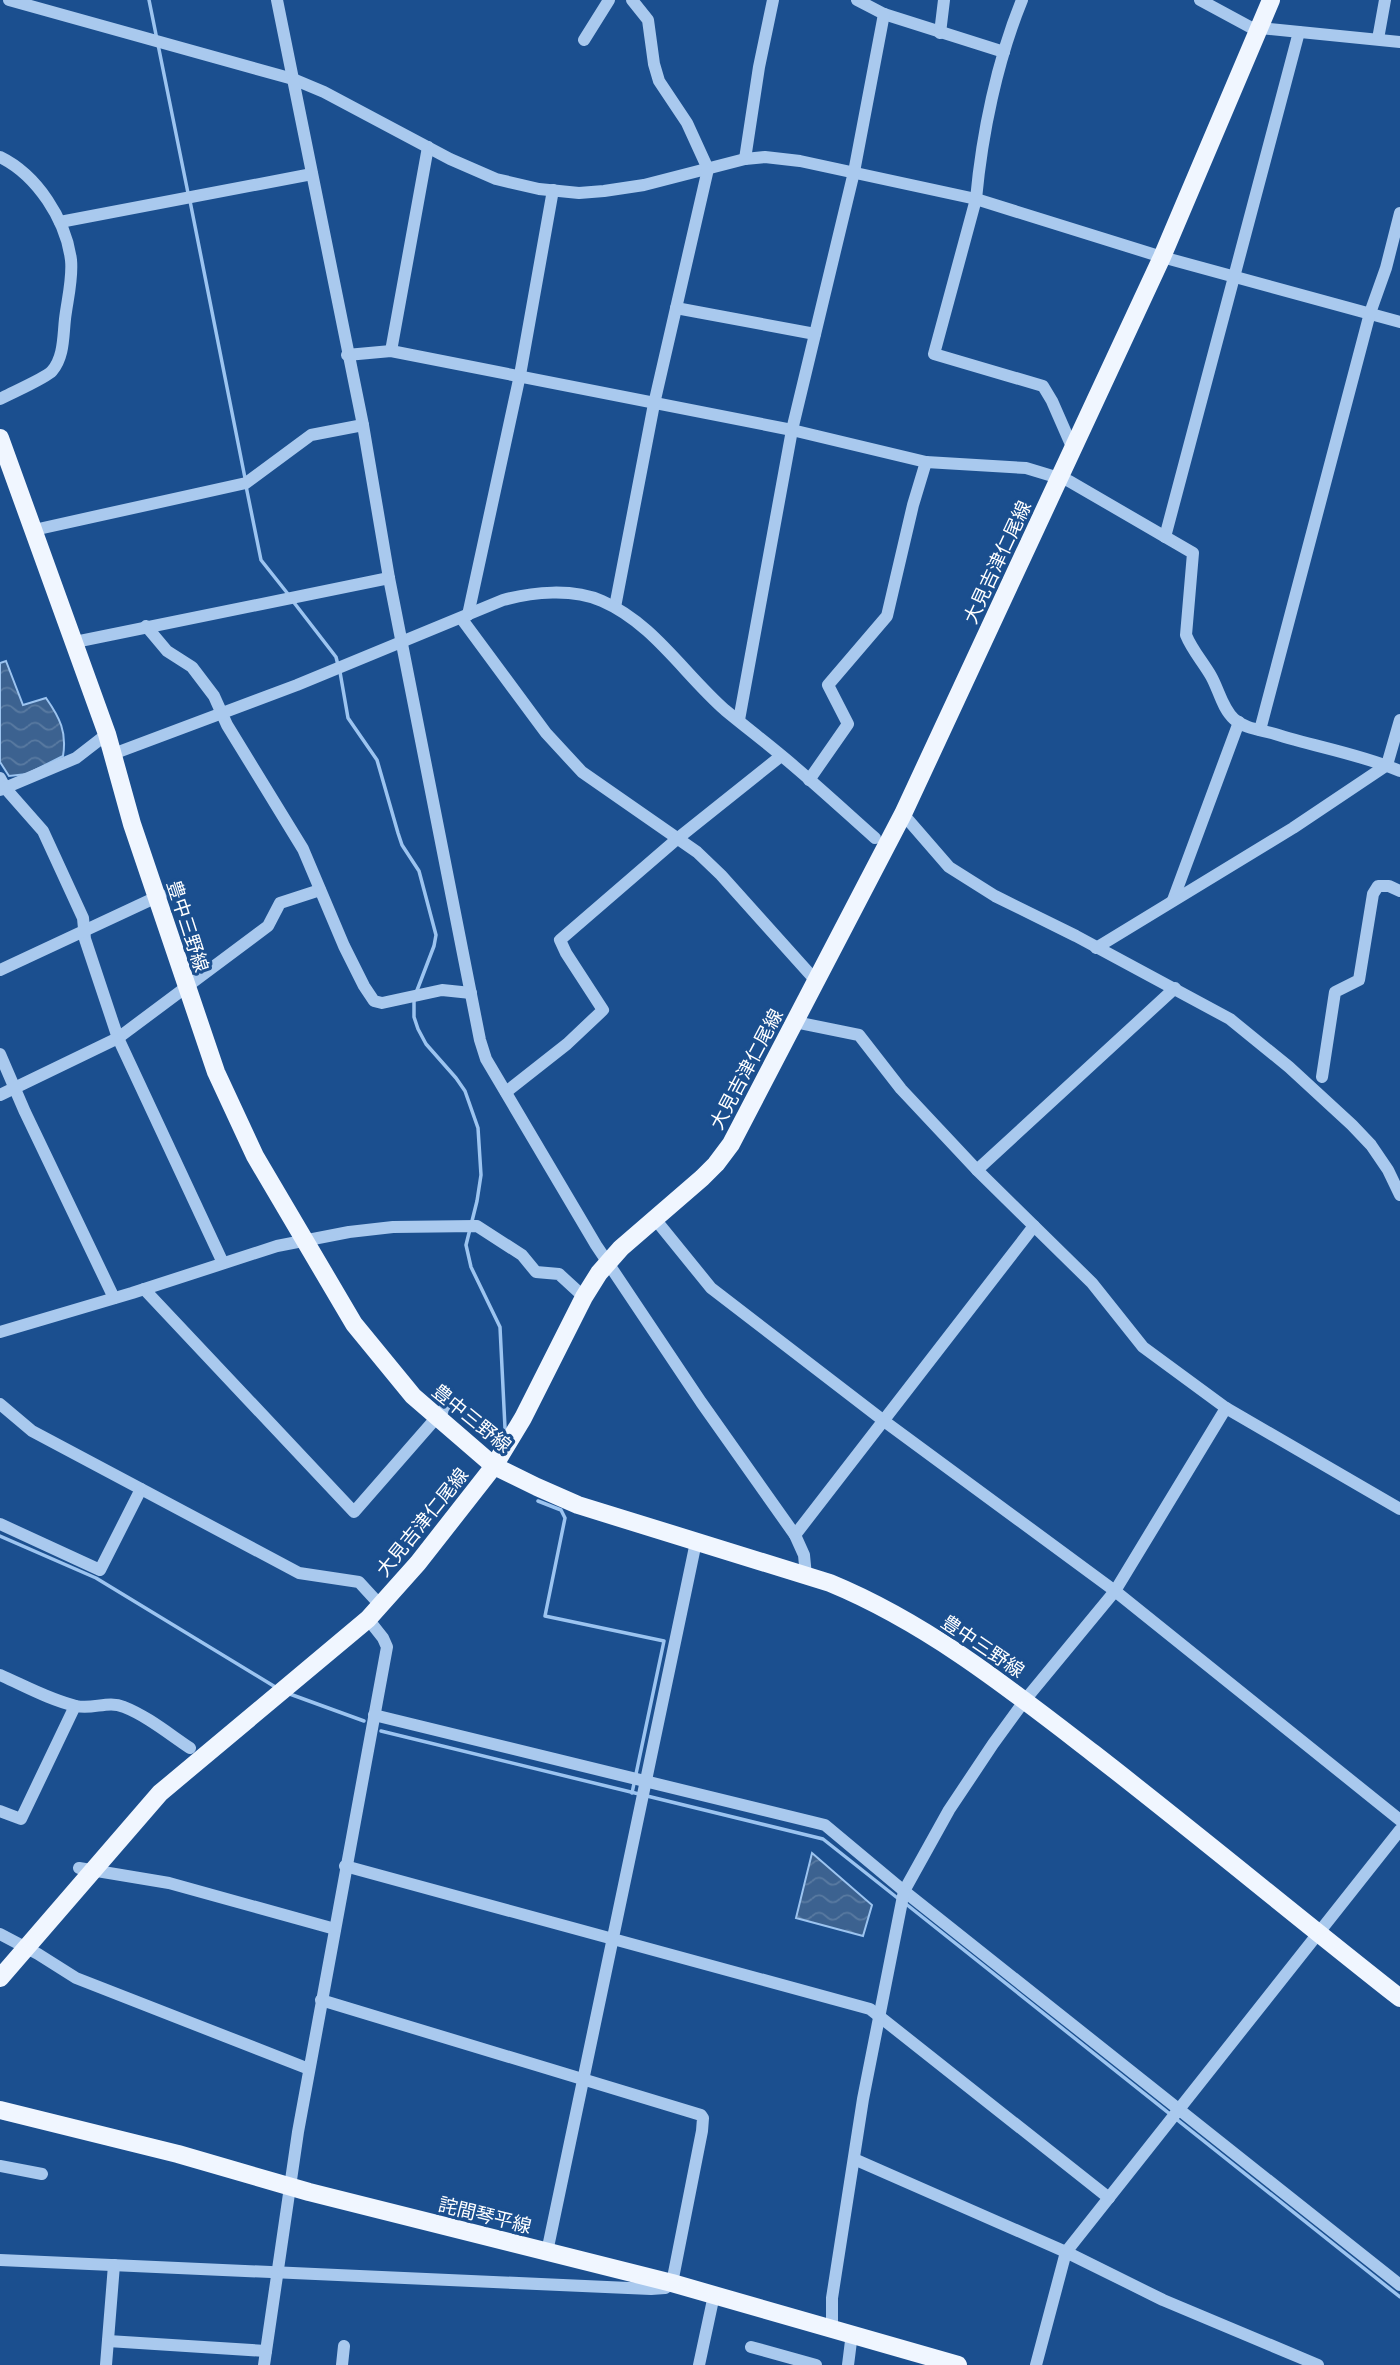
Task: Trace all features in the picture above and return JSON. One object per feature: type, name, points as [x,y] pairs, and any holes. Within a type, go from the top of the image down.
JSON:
[{"type":"main road","name":"大見吉津仁尾線","points":[[0,1978],[27,1948],[86,1869],[160,1793],[381,1606],[494,1466],[523,1418],[584,1297],[608,1262],[702,1178],[731,1144],[903,814],[1162,257],[1270,0]]},
{"type":"main road","name":"豊中三野線","points":[[0,438],[107,734],[132,824],[160,896],[186,988],[236,1120],[340,1302],[367,1342],[413,1396],[441,1414],[494,1466],[537,1487],[578,1505],[806,1576],[867,1599],[901,1617],[1025,1700],[1181,1821],[1400,1998]]},
{"type":"main road","name":"詫間琴平線","points":[[1,2114],[178,2154],[290,2186],[671,2283],[958,2365]]},
{"type":"street","points":[[9,0],[293,79],[496,178],[579,193],[644,186],[745,159],[789,159],[976,199],[1162,257],[1400,321]]},
{"type":"street","points":[[277,0],[363,425],[389,578],[480,1040],[486,1059],[608,1262],[701,1402],[795,1535],[804,1555],[806,1576]]},
{"type":"street","points":[[584,40],[609,0]]},
{"type":"street","points":[[615,607],[654,404],[708,169],[687,124],[659,81],[648,20],[632,0]]},
{"type":"street","points":[[745,159],[759,67],[773,0]]},
{"type":"street","points":[[857,0],[884,13],[940,33],[1003,52]]},
{"type":"street","points":[[940,33],[944,0]]},
{"type":"street","points":[[1022,0],[1003,52],[976,199],[934,354],[1043,386],[1073,449]]},
{"type":"street","points":[[1200,0],[1251,27],[1400,42]]},
{"type":"street","points":[[1378,39],[1385,0]]},
{"type":"street","points":[[738,720],[792,430],[854,172],[884,13]]},
{"type":"street","points":[[1165,537],[1299,32]]},
{"type":"street","points":[[391,351],[428,147]]},
{"type":"street","points":[[0,158],[13,163],[32,180],[60,222],[71,262],[62,355],[51,373],[0,398]]},
{"type":"street","points":[[60,222],[312,174]]},
{"type":"street","points":[[553,190],[520,375],[464,616],[546,733],[583,772],[697,852],[817,982]]},
{"type":"street","points":[[1261,730],[1370,313],[1386,268],[1400,213]]},
{"type":"street","points":[[676,308],[815,334]]},
{"type":"street","points":[[347,355],[391,351],[792,430],[926,462],[1026,468],[1069,481],[1193,553],[1186,635],[1211,677],[1224,706],[1239,722],[1324,749],[1373,759],[1400,771]]},
{"type":"street","points":[[34,530],[246,483],[311,435],[363,425]]},
{"type":"street","points":[[809,780],[848,724],[828,685],[887,616],[926,462]]},
{"type":"street","points":[[75,642],[389,578]]},
{"type":"street","points":[[113,754],[403,643],[503,600],[530,594],[574,594],[599,600],[637,621],[693,679],[874,838]]},
{"type":"street","points":[[146,626],[167,651],[192,667],[214,696],[303,849],[344,946],[374,1001],[382,1003],[442,990],[471,993]]},
{"type":"street","points":[[1096,948],[1293,828],[1387,765],[1400,720]]},
{"type":"street","points":[[1173,900],[1239,722]]},
{"type":"street","points":[[107,734],[76,758],[2,785],[43,831],[83,918],[85,939],[118,1038],[223,1263]]},
{"type":"street","points":[[506,1092],[567,1044],[603,1010],[566,953],[561,940],[677,839],[781,756]]},
{"type":"street","points":[[903,814],[949,867],[995,897],[1175,988],[1230,1019],[1289,1067],[1371,1145],[1388,1170],[1400,1195]]},
{"type":"street","points":[[1322,1077],[1335,992],[1359,980],[1373,894],[1378,886],[1399,887]]},
{"type":"street","points":[[0,1096],[118,1038],[268,926],[281,903],[320,890]]},
{"type":"street","points":[[0,970],[160,896]]},
{"type":"street","points":[[977,1170],[1175,988]]},
{"type":"street","points":[[794,1022],[859,1035],[901,1089],[977,1170],[1092,1283],[1143,1347],[1227,1408],[1400,1509]]},
{"type":"street","points":[[0,1054],[114,1298]]},
{"type":"street","points":[[655,1219],[710,1288],[884,1422],[1115,1591],[1400,1820]]},
{"type":"street","points":[[0,1332],[303,1240],[393,1227],[477,1226],[522,1255],[536,1272],[559,1274],[584,1297]]},
{"type":"street","points":[[795,1535],[1034,1226]]},
{"type":"street","points":[[144,1289],[354,1512],[441,1414]]},
{"type":"street","points":[[0,1404],[32,1430],[299,1573],[359,1582],[381,1606]]},
{"type":"street","points":[[832,2327],[832,2298],[854,2159],[904,1891],[949,1810],[1025,1700],[1115,1591],[1227,1408]]},
{"type":"street","points":[[0,1524],[100,1570],[141,1489]]},
{"type":"street","points":[[547,2252],[696,1542]]},
{"type":"street","points":[[264,2365],[309,2068],[387,1647],[368,1619]]},
{"type":"street","points":[[0,1675],[50,1698],[75,1706],[91,1708],[113,1704],[127,1707],[190,1748]]},
{"type":"street","points":[[0,1811],[21,1819],[75,1706]]},
{"type":"street","points":[[374,1715],[825,1825],[904,1891],[1400,2285]]},
{"type":"street","points":[[1035,2365],[1066,2252],[1400,1830]]},
{"type":"street","points":[[345,1866],[856,2005],[879,2014],[1110,2197]]},
{"type":"street","points":[[86,1869],[170,1883],[335,1930]]},
{"type":"street","points":[[0,1934],[76,1979],[309,2068]]},
{"type":"street","points":[[0,2260],[651,2289],[665,2288],[671,2283],[703,2119],[701,2115],[321,2000]]},
{"type":"street","points":[[854,2159],[1066,2252],[1163,2300],[1318,2365]]},
{"type":"street","points":[[0,2166],[43,2174]]},
{"type":"street","points":[[106,2365],[114,2265]]},
{"type":"street","points":[[699,2365],[714,2295]]},
{"type":"street","points":[[848,2365],[852,2333]]},
{"type":"street","points":[[108,2341],[266,2351]]},
{"type":"street","points":[[342,2365],[344,2346]]},
{"type":"street","points":[[751,2347],[816,2365]]},
{"type":"water","points":[[6,661],[23,705],[46,698],[59,719],[64,740],[63,756],[27,774],[9,776],[0,762],[0,663]]},
{"type":"water","points":[[812,1853],[872,1905],[863,1936],[796,1918]]},
{"type":"waterway","points":[[149,0],[188,193]]},
{"type":"waterway","points":[[190,201],[245,478]]},
{"type":"waterway","points":[[246,486],[261,560],[288,594]]},
{"type":"waterway","points":[[292,600],[336,657],[338,665]]},
{"type":"waterway","points":[[340,672],[348,718],[377,760],[402,845],[419,871],[436,935],[416,993]]},
{"type":"waterway","points":[[414,1001],[414,1017],[418,1029],[426,1044],[465,1091],[478,1128],[481,1175],[466,1245],[471,1267],[500,1327],[505,1428]]},
{"type":"waterway","points":[[538,1501],[561,1510],[565,1518],[545,1616],[664,1641],[632,1793]]},
{"type":"waterway","points":[[0,1536],[96,1578],[277,1688]]},
{"type":"waterway","points":[[287,1693],[364,1721]]},
{"type":"waterway","points":[[381,1731],[639,1794]]},
{"type":"waterway","points":[[647,1796],[823,1839],[900,1900]]},
{"type":"waterway","points":[[906,1904],[1400,2297]]}]
